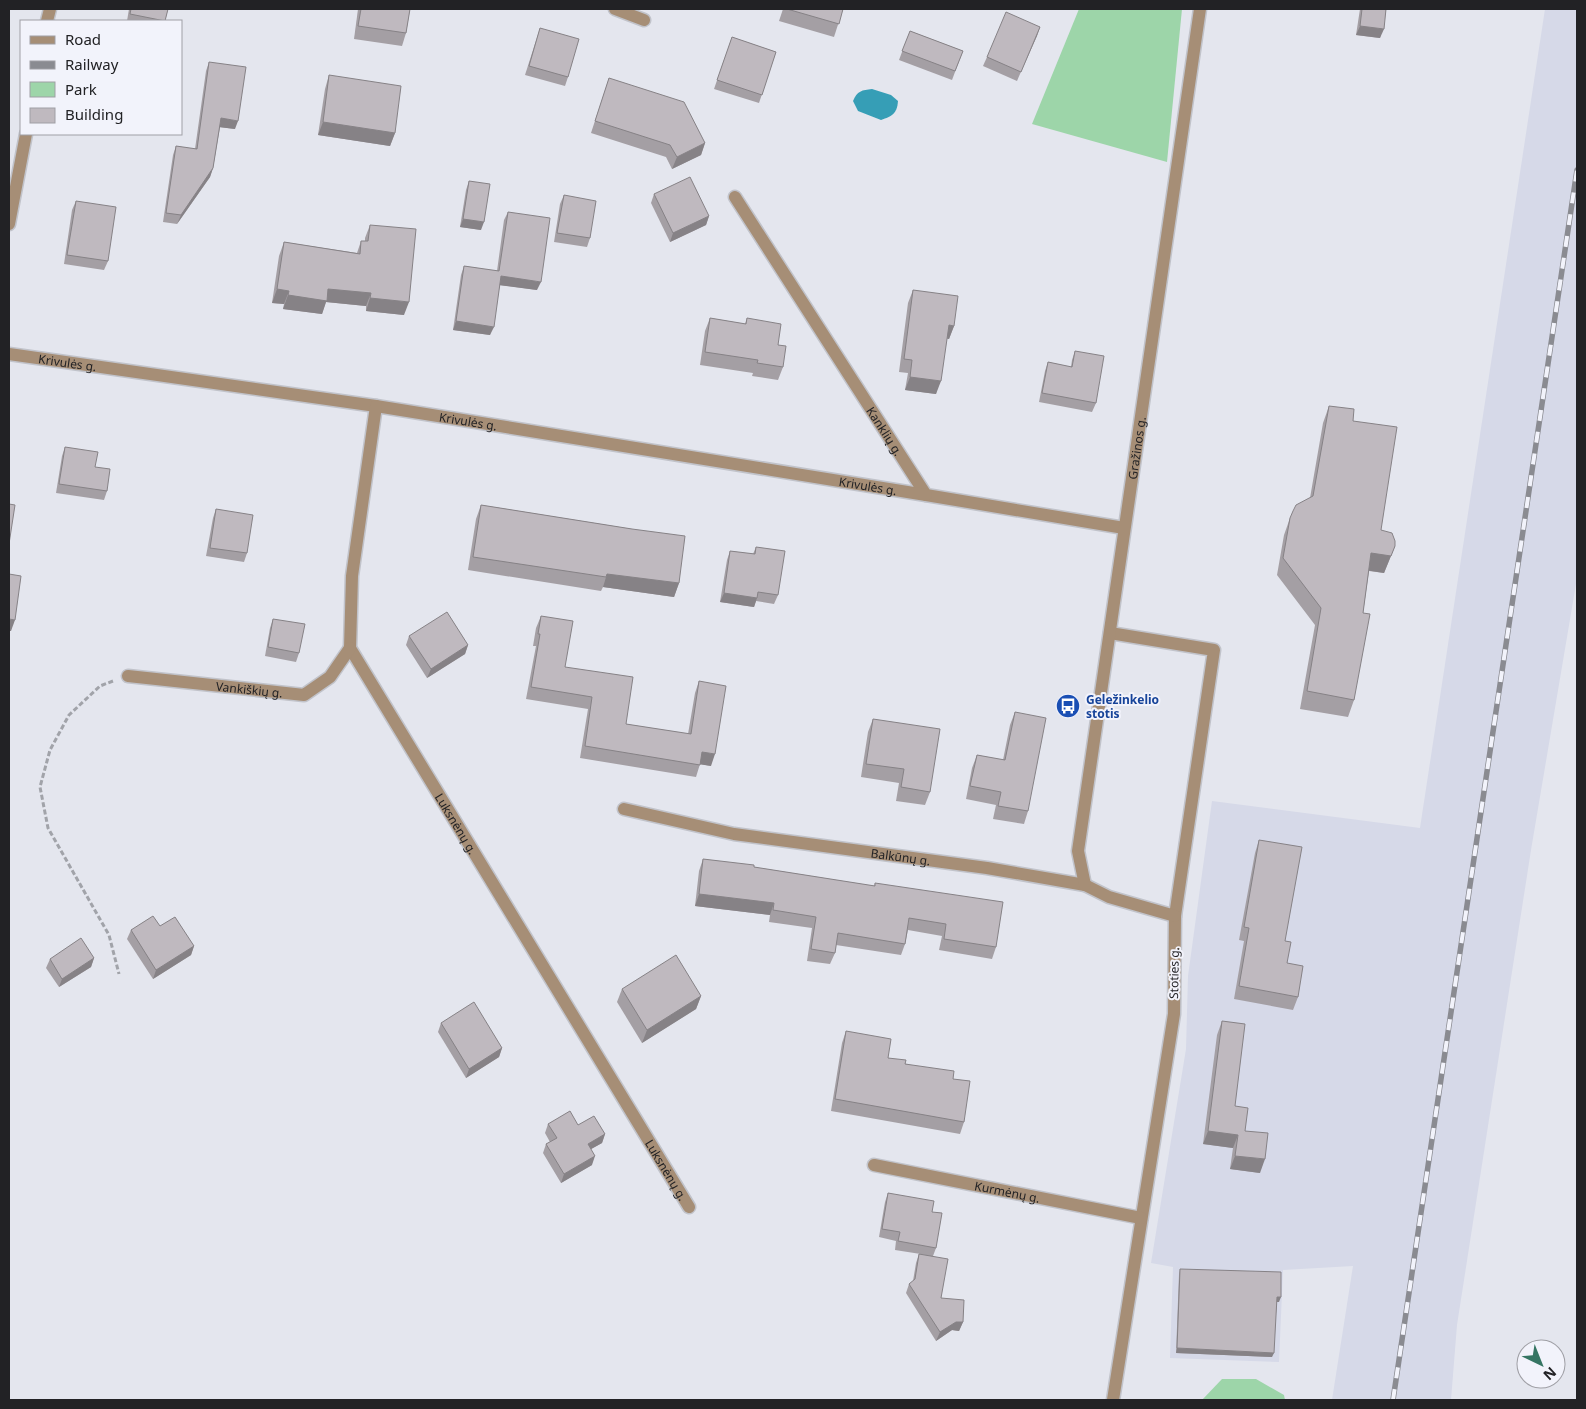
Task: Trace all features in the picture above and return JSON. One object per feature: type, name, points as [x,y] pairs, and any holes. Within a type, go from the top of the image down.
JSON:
[{"type":"street","points":[[615,9],[644,20]]},
{"type":"street","name":"Gražinos g.","points":[[1085,885],[1078,851],[1200,9]]},
{"type":"street","points":[[9,224],[26,135]]},
{"type":"street","name":"Kanklių g.","points":[[735,197],[926,494]]},
{"type":"street","name":"Krivulės g.","points":[[9,354],[376,406],[926,494]]},
{"type":"street","points":[[350,648],[352,576],[376,406]]},
{"type":"street","points":[[926,494],[1124,528]]},
{"type":"street","name":"Stoties g.","points":[[1110,633],[1214,650],[1175,916],[1174,1014],[1113,1400]]},
{"type":"street","name":"Vankiškių g.","points":[[128,676],[304,695],[330,677],[350,648]]},
{"type":"street","name":"Luksnėnų g.","points":[[350,648],[689,1207]]},
{"type":"street","name":"Balkūnų g.","points":[[624,810],[734,834],[988,868],[1085,885],[1109,898],[1175,916]]},
{"type":"street","name":"Kurmėnų g.","points":[[874,1165],[1141,1218]]},
{"type":"path","points":[[119,974],[109,935],[48,828],[40,787],[50,750],[69,715],[100,686],[128,676]]},
{"type":"shaded area","points":[[1545,9],[1577,9],[1577,578],[1531,850],[1457,1325],[1451,1400],[1332,1400],[1353,1266],[1283,1270],[1279,1362],[1170,1358],[1173,1267],[1151,1263],[1186,1049],[1188,976],[1212,801],[1420,828]]},
{"type":"green space","points":[[1079,9],[1182,9],[1167,162],[1032,124]]},
{"type":"green space","points":[[1222,1379],[1256,1379],[1284,1395],[1285,1400],[1202,1400]]},
{"type":"water","points":[[872,89],[891,95],[898,101],[893,114],[881,120],[858,111],[853,101],[856,95],[865,90]]},
{"type":"building","points":[[131,9],[168,9],[165,20],[130,14]]},
{"type":"building","points":[[361,9],[410,9],[406,33],[358,26]]},
{"type":"building","points":[[787,9],[843,9],[839,24]]},
{"type":"building","points":[[1362,9],[1386,9],[1384,29],[1360,26]]},
{"type":"building","points":[[1006,12],[1040,27],[1021,72],[987,57]]},
{"type":"building","points":[[540,28],[579,39],[568,77],[529,66]]},
{"type":"building","points":[[910,31],[963,51],[955,71],[902,51]]},
{"type":"building","points":[[732,37],[776,52],[762,95],[717,80]]},
{"type":"building","points":[[209,62],[246,67],[238,121],[221,118],[213,168],[181,215],[166,213],[176,146],[197,149]]},
{"type":"building","points":[[329,75],[401,86],[395,133],[323,122]]},
{"type":"building","points":[[609,78],[684,102],[705,143],[677,157],[670,145],[595,121]]},
{"type":"building","points":[[690,177],[709,216],[673,233],[654,194]]},
{"type":"building","points":[[469,181],[490,184],[484,222],[463,219]]},
{"type":"building","points":[[564,195],[596,201],[590,238],[557,233]]},
{"type":"building","points":[[76,201],[116,207],[108,261],[67,255]]},
{"type":"building","points":[[508,212],[550,218],[541,282],[501,276],[494,327],[456,321],[464,266],[499,271]]},
{"type":"building","points":[[370,225],[416,229],[409,302],[370,298],[371,293],[328,289],[327,301],[288,295],[289,291],[277,289],[284,242],[360,254],[361,241],[368,241]]},
{"type":"building","points":[[913,290],[958,296],[954,326],[949,325],[941,381],[910,377],[912,360],[904,359]]},
{"type":"building","points":[[710,318],[746,324],[747,318],[781,324],[778,345],[786,346],[783,367],[757,363],[758,360],[705,352]]},
{"type":"building","points":[[1075,351],[1104,356],[1096,403],[1042,393],[1048,362],[1072,367]]},
{"type":"building","points":[[1329,406],[1354,409],[1353,421],[1397,427],[1381,530],[1392,533],[1395,546],[1391,556],[1371,553],[1363,613],[1370,614],[1354,700],[1307,691],[1321,608],[1283,558],[1293,511],[1296,505],[1313,496]]},
{"type":"building","points":[[65,447],[98,452],[95,467],[110,469],[107,491],[59,484]]},
{"type":"building","points":[[9,504],[15,505],[9,544]]},
{"type":"building","points":[[481,505],[685,536],[679,583],[607,574],[606,577],[473,557]]},
{"type":"building","points":[[216,509],[253,515],[247,553],[210,548]]},
{"type":"building","points":[[756,547],[785,551],[778,595],[758,592],[757,598],[724,593],[730,551],[755,554]]},
{"type":"building","points":[[9,574],[21,576],[15,620],[9,619]]},
{"type":"building","points":[[447,612],[468,645],[431,669],[409,636]]},
{"type":"building","points":[[541,616],[573,621],[565,667],[633,677],[626,724],[691,734],[699,681],[726,686],[715,754],[702,752],[700,765],[585,746],[592,697],[531,687],[540,634],[538,634]]},
{"type":"building","points":[[273,619],[305,624],[299,653],[268,647]]},
{"type":"building","points":[[1015,712],[1046,718],[1028,811],[998,806],[1001,792],[970,786],[977,755],[1005,760]]},
{"type":"building","points":[[873,719],[940,729],[930,792],[901,787],[904,769],[866,764]]},
{"type":"building","points":[[1259,840],[1302,847],[1285,941],[1291,942],[1287,963],[1303,966],[1298,997],[1239,986],[1249,928],[1244,927]]},
{"type":"building","points":[[703,859],[754,865],[754,867],[875,886],[875,883],[1003,902],[996,947],[944,939],[946,924],[909,918],[905,944],[838,933],[835,953],[811,949],[816,917],[773,910],[774,903],[699,894]]},
{"type":"building","points":[[153,916],[160,926],[175,917],[194,946],[156,970],[131,930]]},
{"type":"building","points":[[81,938],[94,958],[62,979],[50,959]]},
{"type":"building","points":[[676,955],[701,996],[647,1030],[622,989]]},
{"type":"building","points":[[474,1002],[502,1048],[469,1069],[441,1023]]},
{"type":"building","points":[[1222,1021],[1245,1024],[1235,1106],[1248,1108],[1245,1131],[1268,1133],[1265,1159],[1235,1156],[1238,1135],[1208,1131]]},
{"type":"building","points":[[846,1031],[891,1039],[888,1058],[906,1060],[905,1064],[954,1071],[953,1079],[970,1081],[964,1122],[835,1099]]},
{"type":"building","points":[[570,1111],[578,1125],[594,1116],[605,1134],[588,1144],[595,1156],[564,1174],[546,1144],[557,1138],[548,1124]]},
{"type":"building","points":[[888,1193],[934,1201],[932,1212],[942,1213],[936,1248],[898,1241],[900,1232],[882,1229]]},
{"type":"building","points":[[919,1254],[948,1259],[941,1298],[964,1300],[963,1322],[956,1322],[940,1332],[909,1284],[915,1279]]},
{"type":"building","points":[[1180,1269],[1281,1272],[1281,1297],[1277,1297],[1274,1353],[1177,1348]]},
{"type":"railway","points":[[1393,1400],[1577,170]]},
{"type":"place","name":"Geležinkelio stotis","points":[[1068,706]]}]
